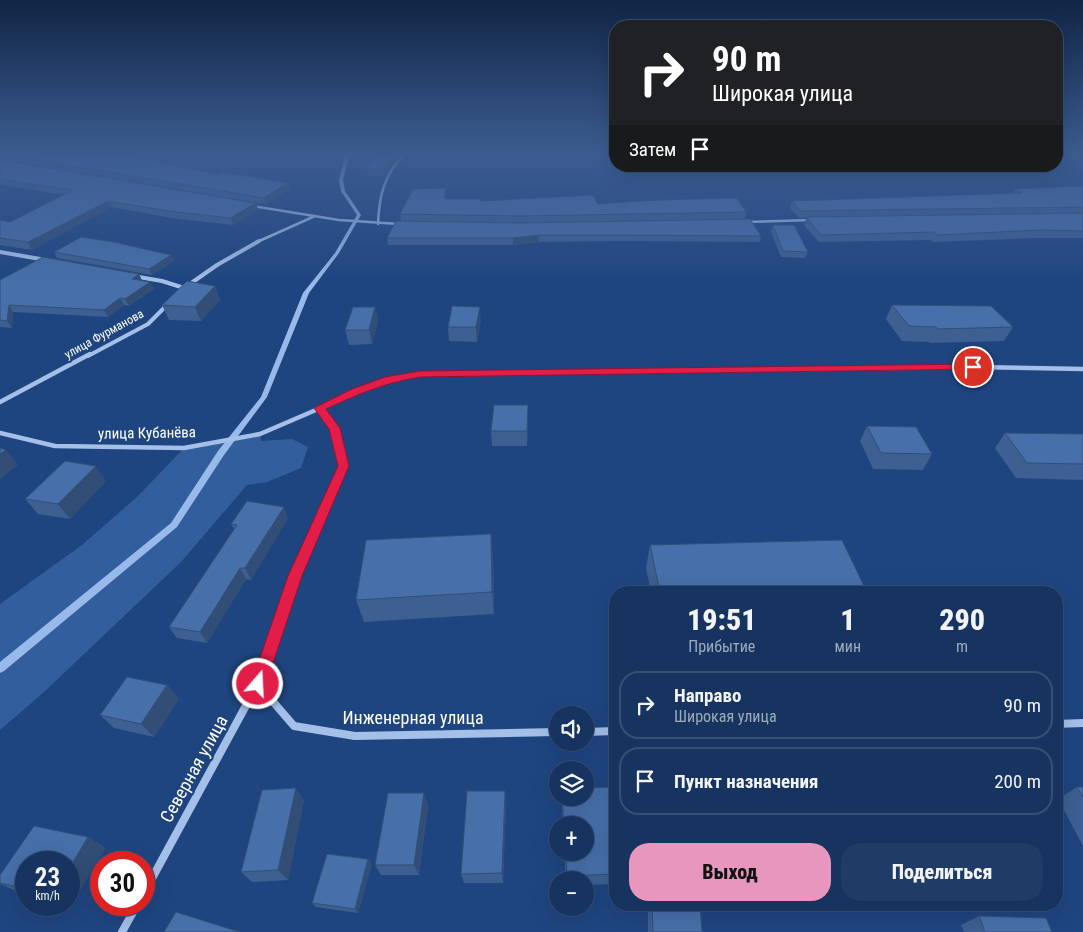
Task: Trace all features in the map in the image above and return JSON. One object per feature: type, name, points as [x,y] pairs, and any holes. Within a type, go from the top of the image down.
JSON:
[{"type":"street","points":[[378,224],[379,197]]},
{"type":"street","points":[[245,204],[339,220],[406,225]]},
{"type":"street","points":[[178,294],[220,263],[256,242],[316,216]]},
{"type":"street","points":[[737,222],[816,220]]},
{"type":"street","points":[[0,252],[48,260]]},
{"type":"street","points":[[124,274],[162,281],[184,288]]},
{"type":"street","name":"улица Фурманова","points":[[0,402],[148,324],[172,300]]},
{"type":"street","name":"улица Кубанёва","points":[[0,433],[55,446],[184,448],[260,434],[388,379],[420,374],[973,367],[1083,369]]},
{"type":"street","name":"Северная улица","points":[[155,874],[258,684],[295,576],[344,466],[334,428],[320,408]]},
{"type":"street","name":"Инженерная улица","points":[[258,684],[294,726],[355,736],[549,732]]},
{"type":"street","points":[[1063,724],[1083,723]]},
{"type":"street","points":[[594,732],[609,731]]},
{"type":"street","points":[[122,932],[131,916]]},
{"type":"shaded area","points":[[260,434],[261,441],[292,439],[308,447],[301,468],[267,482],[247,485],[181,562],[44,692],[0,730],[0,604],[82,545],[137,497],[184,448]]},
{"type":"building","points":[[58,197],[223,197],[256,203],[230,218],[108,201],[28,242],[0,238],[0,220],[10,222]]},
{"type":"building","points":[[409,197],[481,199],[481,201],[594,197],[598,204],[737,198],[746,212],[520,216],[400,214]]},
{"type":"building","points":[[893,197],[1083,197],[1083,207],[801,211],[792,201]]},
{"type":"building","points":[[1083,213],[1083,231],[1040,230],[936,235],[934,232],[821,235],[806,217]]},
{"type":"building","points":[[750,219],[761,236],[539,235],[513,238],[387,238],[396,221],[520,223]]},
{"type":"building","points":[[773,225],[794,225],[808,252],[783,251]]},
{"type":"building","points":[[81,237],[114,242],[171,255],[149,269],[54,252]]},
{"type":"building","points":[[43,257],[139,274],[132,279],[150,282],[125,299],[120,298],[104,310],[9,305],[7,321],[0,320],[0,280]]},
{"type":"building","points":[[187,281],[215,286],[195,307],[162,305]]},
{"type":"building","points":[[892,305],[991,306],[1013,327],[937,329],[936,327],[909,326]]},
{"type":"building","points":[[452,306],[480,307],[476,327],[448,327]]},
{"type":"building","points":[[353,307],[375,307],[369,330],[345,330]]},
{"type":"building","points":[[494,405],[528,405],[527,431],[491,431]]},
{"type":"building","points":[[867,426],[916,427],[932,454],[881,453]]},
{"type":"building","points":[[1005,433],[1083,434],[1083,464],[1027,463]]},
{"type":"building","points":[[0,448],[6,450],[0,454]]},
{"type":"building","points":[[65,461],[96,466],[58,504],[25,499]]},
{"type":"building","points":[[247,501],[284,507],[245,568],[240,568],[200,632],[169,627],[237,525],[231,524]]},
{"type":"building","points":[[491,534],[492,592],[356,600],[366,540]]},
{"type":"building","points":[[842,540],[864,586],[659,586],[650,545]]},
{"type":"building","points":[[127,677],[167,685],[141,724],[100,715]]},
{"type":"building","points":[[609,787],[609,874],[594,875],[594,871],[567,871],[566,861],[594,861],[594,816],[563,816],[563,806],[594,806],[594,788]]},
{"type":"building","points":[[1077,787],[1083,787],[1083,797]]},
{"type":"building","points":[[296,788],[278,870],[241,872],[262,790]]},
{"type":"building","points":[[467,791],[505,791],[502,873],[461,874]]},
{"type":"building","points":[[388,793],[424,793],[414,865],[375,865]]},
{"type":"building","points":[[34,826],[88,837],[80,851],[17,851]]},
{"type":"building","points":[[15,853],[15,886],[0,883],[0,875]]},
{"type":"building","points":[[327,854],[368,859],[355,909],[312,903]]},
{"type":"building","points":[[652,911],[700,911],[702,932],[653,932]]},
{"type":"building","points":[[176,912],[240,932],[164,932]]},
{"type":"building","points":[[979,916],[1046,918],[1052,932],[985,932]]},
{"type":"waterway","points":[[0,668],[174,525],[221,453],[264,397],[306,293],[337,253],[359,215],[347,197]]},
{"type":"route","points":[[258,684],[295,576],[344,466],[334,428],[320,408],[356,392],[388,379],[420,374],[973,367]]}]
